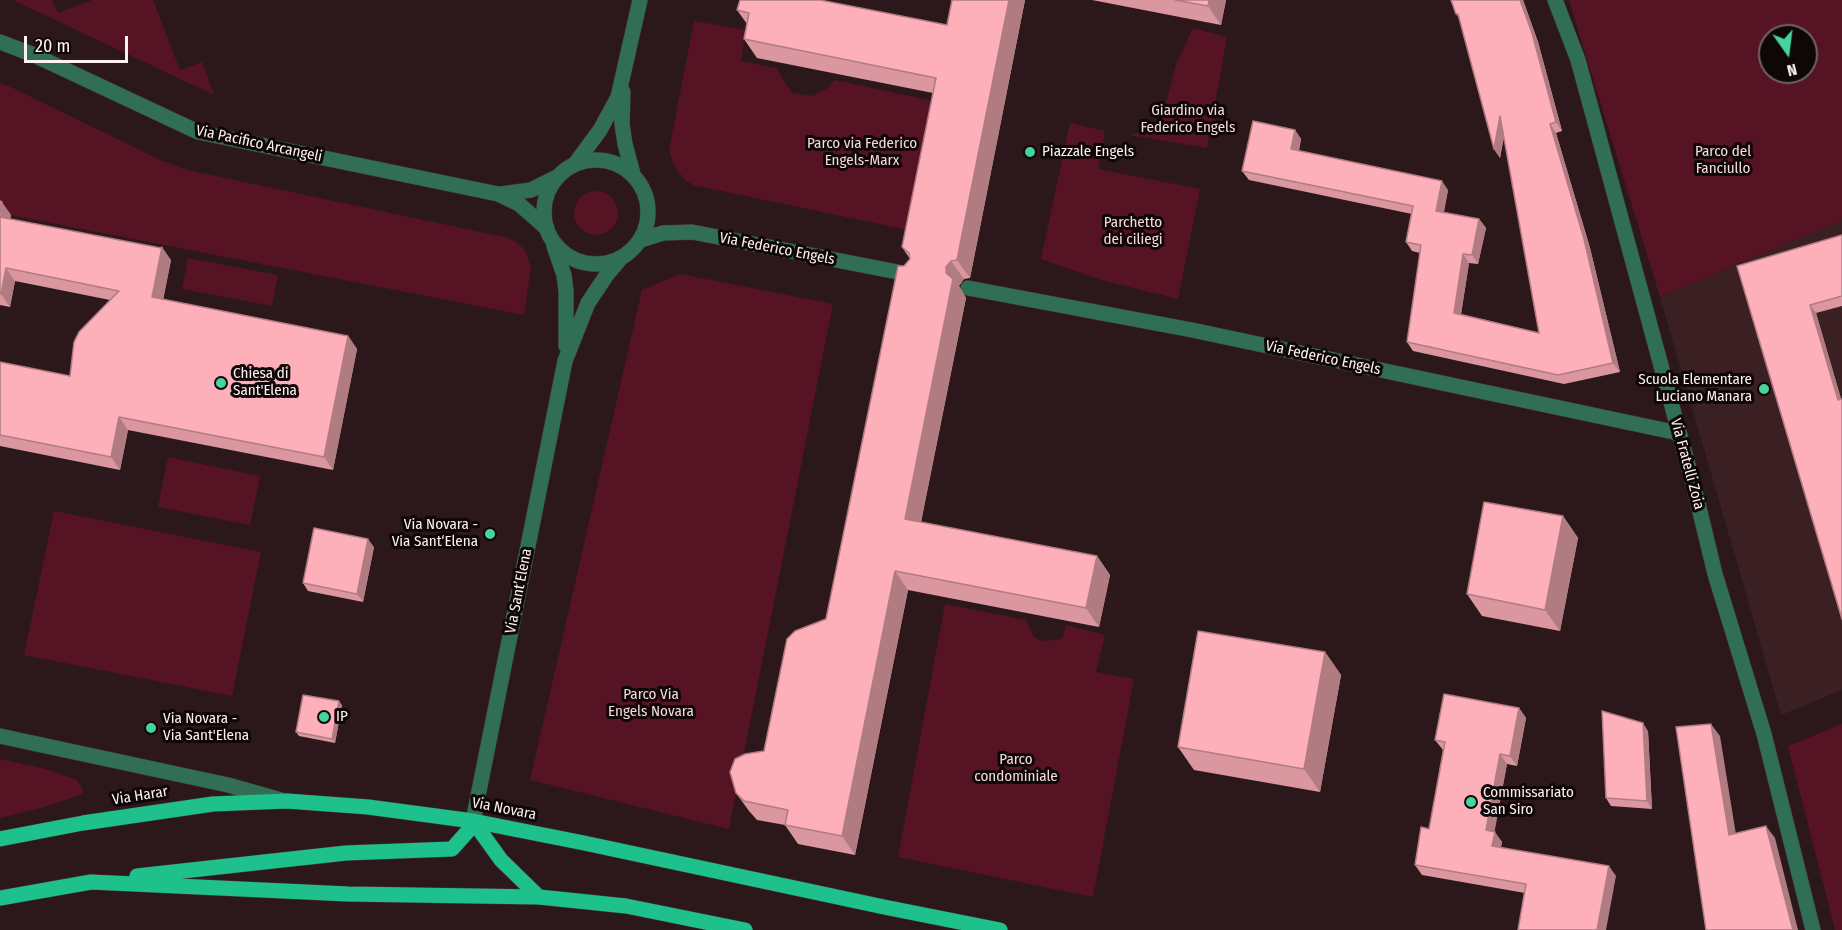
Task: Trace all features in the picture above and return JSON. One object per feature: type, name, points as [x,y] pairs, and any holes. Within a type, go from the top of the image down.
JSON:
[{"type":"main road","name":"Via Novara","points":[[287,801],[368,807],[473,821],[1000,930]]},
{"type":"main road","name":"Via Harar","points":[[0,839],[83,823],[213,804],[287,801]]},
{"type":"main road","points":[[0,898],[91,882],[346,853],[452,849],[468,831],[473,821],[501,860],[539,897]]},
{"type":"main road","points":[[91,882],[348,894],[539,897],[626,906],[745,930]]},
{"type":"street","points":[[575,164],[600,130],[618,97],[640,0]]},
{"type":"street","name":"Via Fratelli Zoia","points":[[1555,0],[1578,60],[1715,574],[1764,734],[1813,930]]},
{"type":"street","name":"Via Pacifico Arcangeli","points":[[0,42],[34,55],[198,132],[498,194],[519,204],[545,227]]},
{"type":"street","points":[[623,80],[622,124],[633,174]]},
{"type":"street","points":[[602,159],[619,164],[633,174],[643,188],[648,205],[647,223],[641,240],[629,253],[621,258],[597,265],[580,262],[565,255],[552,242],[545,227],[543,210],[546,193],[555,178],[568,167],[584,160],[602,159]]},
{"type":"street","name":"Via Pacifico Arcangeli","points":[[498,194],[531,190],[555,178]]},
{"type":"street","name":"Via Federico Engels","points":[[641,240],[663,232],[692,232],[913,275]]},
{"type":"street","name":"Via Sant’Elena","points":[[552,242],[560,259],[566,291],[565,361]]},
{"type":"street","name":"Via Sant’Elena","points":[[473,821],[565,361],[588,303],[621,258]]},
{"type":"street","name":"Via Federico Engels","points":[[968,288],[1192,330],[1678,433]]},
{"type":"street","name":"Via Novara","points":[[0,736],[228,785],[287,801]]},
{"type":"shaded area","name":"Scuola Elementare Luciano Manara","points":[[1842,220],[1842,690],[1781,715],[1660,297]]},
{"type":"green space","points":[[13,0],[52,0],[58,13],[92,0],[153,0],[180,70],[202,62],[214,95]]},
{"type":"green space","name":"Parco del Fanciullo","points":[[1569,0],[1842,0],[1842,220],[1660,297]]},
{"type":"green space","name":"Parco via Federico Engels-Marx","points":[[694,21],[746,30],[741,61],[776,68],[792,93],[812,96],[828,88],[835,80],[942,103],[913,231],[693,185],[686,181],[674,166],[669,150]]},
{"type":"green space","name":"Giardino via Federico Engels","points":[[1193,28],[1227,37],[1207,148],[1129,135],[1145,131],[1156,123],[1164,112],[1176,64]]},
{"type":"green space","points":[[0,83],[160,160],[187,170],[509,238],[526,252],[531,268],[524,315],[0,213]]},
{"type":"green space","name":"Parchetto dei ciliegi","points":[[1070,123],[1105,131],[1098,169],[1200,189],[1178,299],[1101,280],[1041,259]]},
{"type":"green space","points":[[596,191],[612,197],[618,213],[612,229],[596,235],[580,229],[574,213],[580,197]]},
{"type":"green space","points":[[188,258],[278,275],[272,306],[182,289]]},
{"type":"green space","name":"Parco Via Engels Novara","points":[[680,274],[833,304],[729,829],[530,780],[642,290]]},
{"type":"green space","points":[[168,457],[260,476],[250,525],[158,507]]},
{"type":"green space","points":[[54,511],[261,552],[232,696],[24,655]]},
{"type":"green space","name":"Parco condominiale","points":[[945,604],[1026,620],[1034,637],[1043,641],[1062,639],[1066,625],[1105,635],[1096,672],[1134,679],[1093,897],[898,857]]},
{"type":"green space","points":[[1842,724],[1842,930],[1835,930],[1788,746]]},
{"type":"green space","points":[[0,759],[46,769],[77,780],[82,787],[83,794],[0,818]]},
{"type":"building","points":[[740,0],[820,0],[947,25],[952,0],[1009,0],[957,260],[951,261],[946,267],[946,273],[953,279],[905,519],[1097,556],[1086,608],[895,571],[842,836],[785,825],[788,810],[744,801],[736,793],[730,772],[735,759],[745,754],[764,751],[787,639],[795,631],[826,619],[898,266],[904,266],[910,259],[909,253],[902,247],[936,78],[744,39],[749,13],[737,10]]},
{"type":"building","points":[[1175,0],[1209,0],[1208,6]]},
{"type":"building","points":[[1451,0],[1520,0],[1532,33],[1556,122],[1550,124],[1584,239],[1613,363],[1558,375],[1407,342],[1421,245],[1406,242],[1413,206],[1242,171],[1253,121],[1295,130],[1291,149],[1442,181],[1436,211],[1479,219],[1472,255],[1463,254],[1454,313],[1539,333],[1500,116],[1494,149],[1458,14]]},
{"type":"building","points":[[0,217],[162,247],[152,297],[348,336],[324,457],[119,417],[111,457],[0,435],[0,362],[70,376],[74,342],[79,332],[119,291],[6,268],[0,294]]},
{"type":"building","points":[[1842,235],[1842,296],[1810,305],[1838,400],[1842,399],[1842,619],[1737,266]]},
{"type":"building","points":[[1484,502],[1563,516],[1545,610],[1467,594]]},
{"type":"building","points":[[314,528],[368,539],[357,594],[303,583]]},
{"type":"building","points":[[1198,631],[1325,652],[1304,769],[1178,747]]},
{"type":"building","points":[[1444,694],[1519,708],[1510,756],[1500,754],[1486,830],[1495,832],[1492,846],[1609,866],[1597,930],[1518,930],[1526,884],[1415,865],[1421,827],[1429,829],[1445,742],[1435,740]]},
{"type":"building","points":[[303,695],[339,701],[332,739],[296,732]]},
{"type":"building","points":[[1602,711],[1643,723],[1647,801],[1606,798]]},
{"type":"building","points":[[1711,724],[1729,835],[1766,826],[1793,930],[1706,930],[1676,727]]},
{"type":"place","name":"Piazzale Engels","points":[[1030,152]]},
{"type":"place","name":"Chiesa di Sant'Elena","points":[[221,383]]},
{"type":"place","name":"Scuola Elementare Luciano Manara","points":[[1764,389]]},
{"type":"place","name":"Via Novara - Via Sant‘Elena","points":[[490,534]]},
{"type":"place","name":"IP","points":[[324,717]]},
{"type":"place","name":"Via Novara - Via Sant'Elena","points":[[151,728]]},
{"type":"place","name":"Commissariato San Siro","points":[[1471,802]]}]
